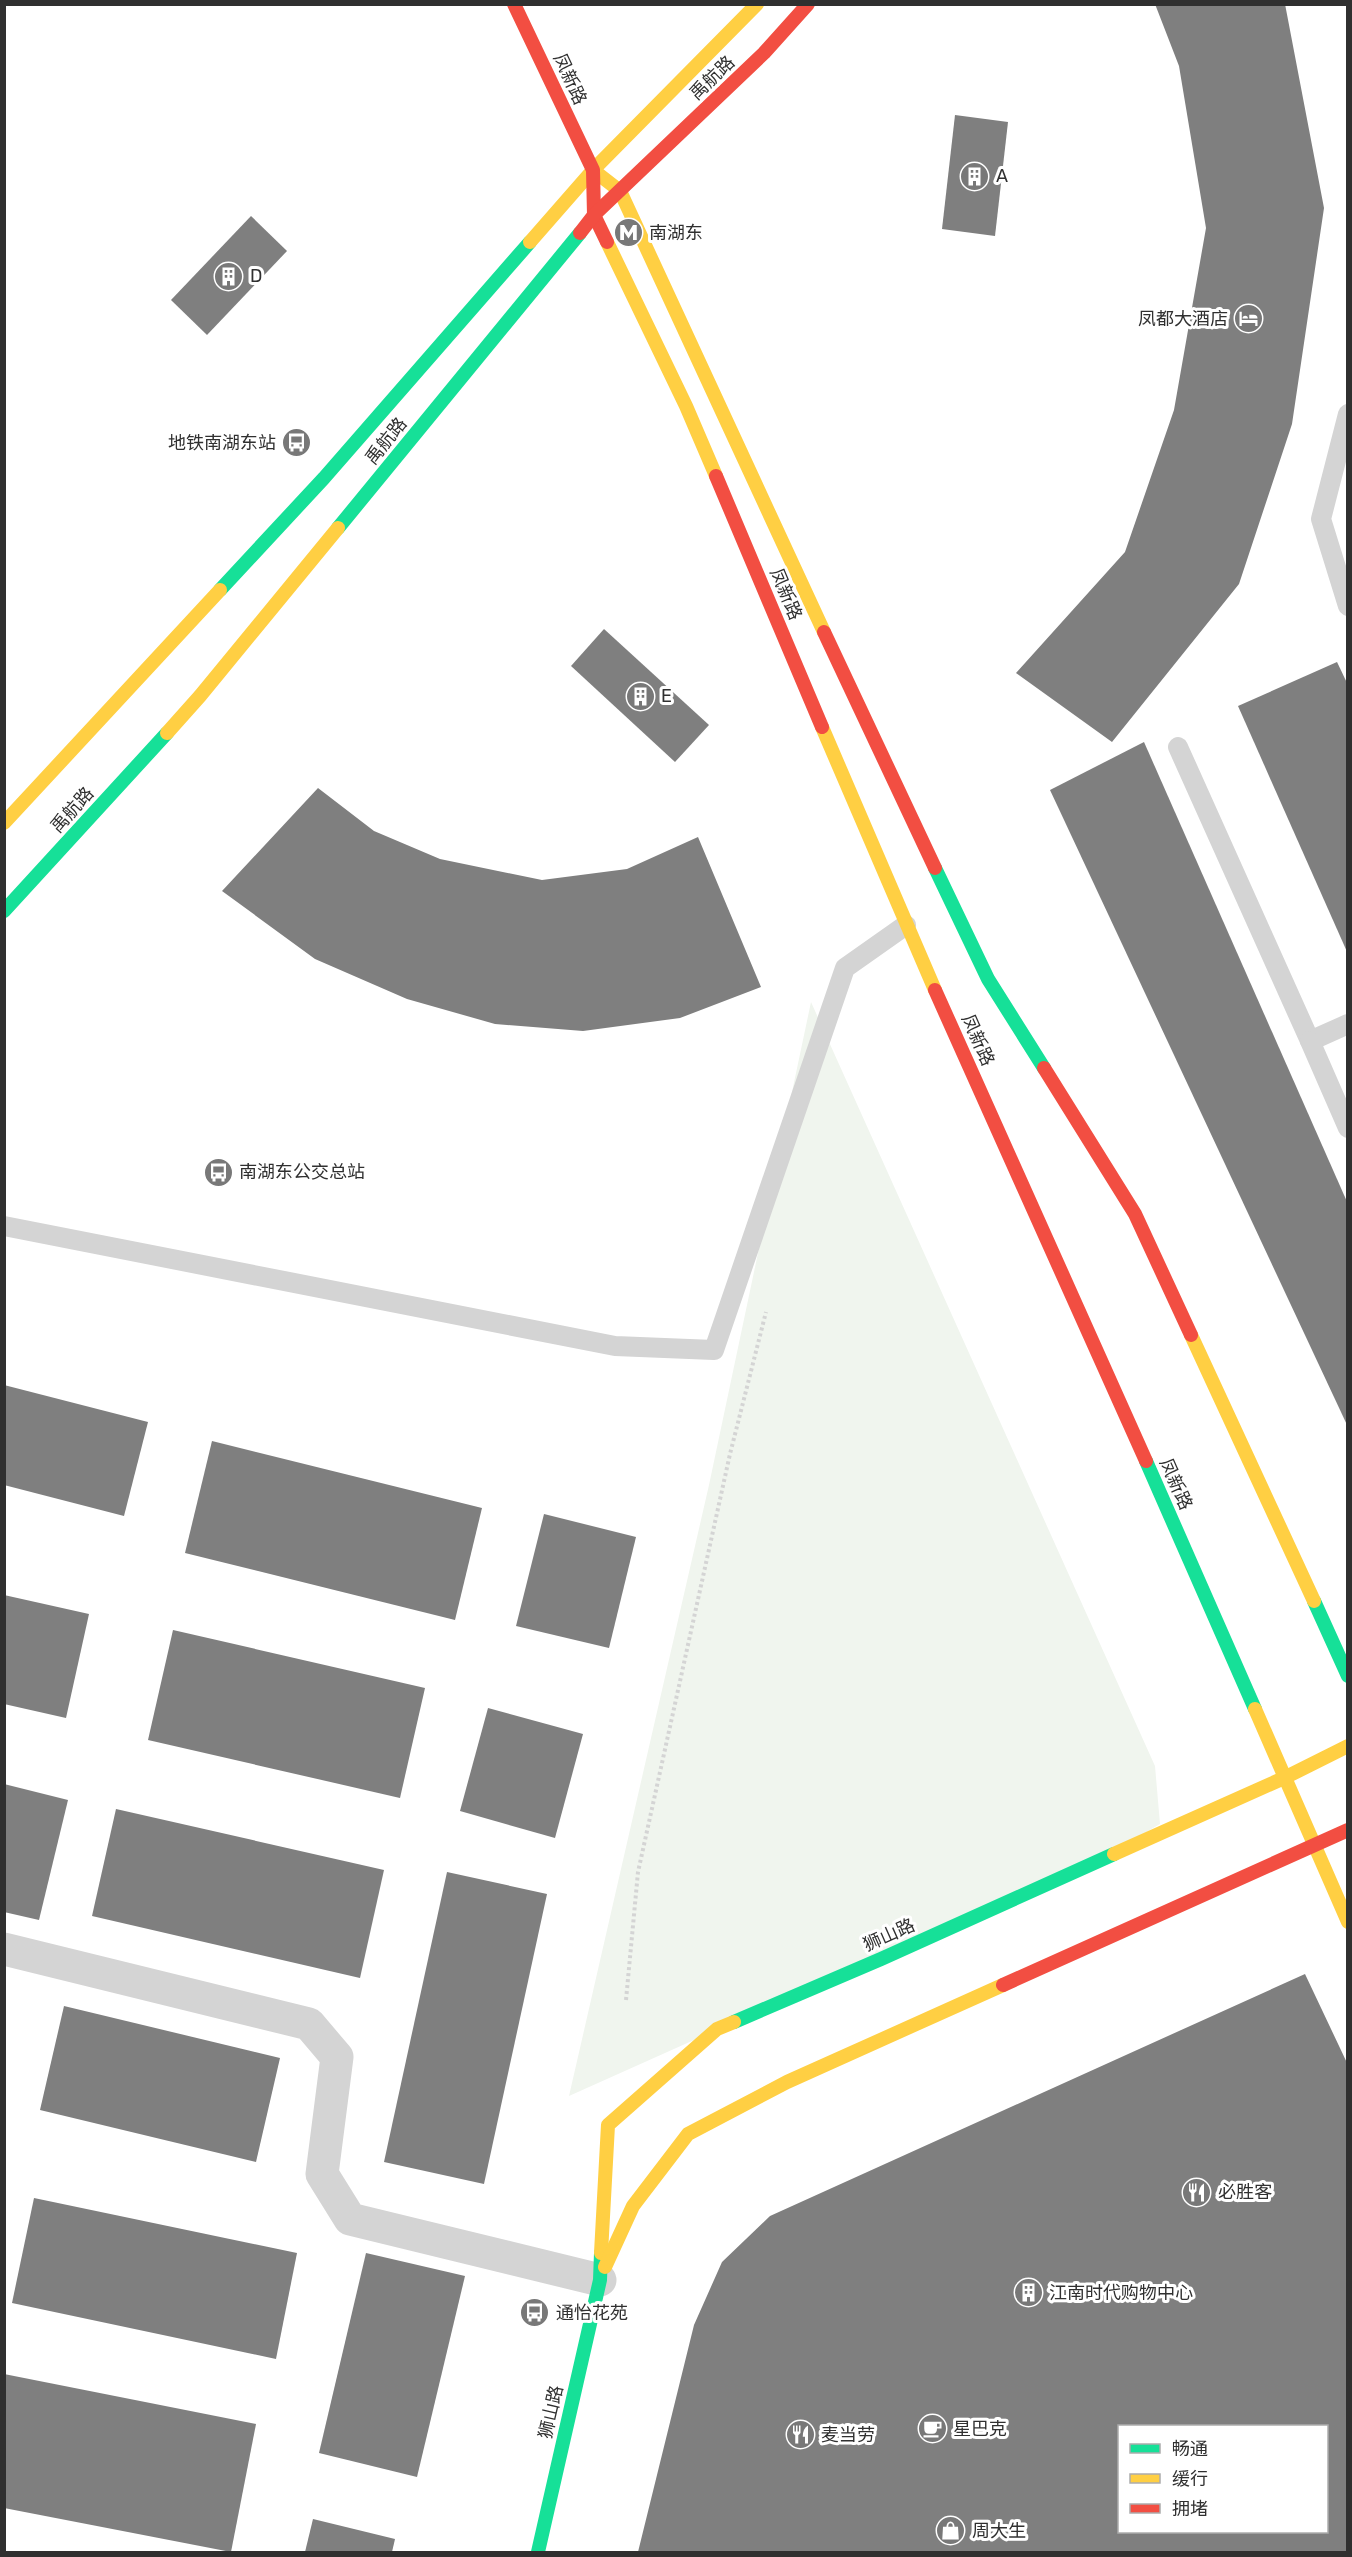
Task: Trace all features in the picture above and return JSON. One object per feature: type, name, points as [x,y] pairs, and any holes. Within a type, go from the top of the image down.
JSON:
[{"type":"main road","name":"凤新路","points":[[514,4],[593,170],[594,215],[686,406],[906,925],[1103,1363],[1347,1922]]},
{"type":"main road","name":"禹航路","points":[[4,823],[324,478],[593,170],[757,4]]},
{"type":"main road","name":"禹航路","points":[[4,912],[200,696],[594,215],[764,53],[808,4]]},
{"type":"main road","name":"凤新路","points":[[593,170],[620,191],[849,687],[988,979],[1135,1215],[1347,1676]]},
{"type":"main road","name":"狮山路","points":[[538,2553],[600,2280],[608,2125],[717,2029],[881,1959],[1284,1778],[1347,1746]]},
{"type":"main road","name":"狮山路","points":[[600,2280],[633,2206],[688,2134],[787,2082],[1347,1830]]},
{"type":"street","points":[[4,1949],[309,2024],[337,2057],[322,2174],[350,2219],[600,2280]]},
{"type":"lane","points":[[1347,414],[1321,519],[1347,606]]},
{"type":"lane","points":[[1178,747],[1347,1128]]},
{"type":"lane","points":[[4,1226],[615,1346],[714,1350],[845,968],[906,925]]},
{"type":"lane","points":[[1310,1041],[1347,1024]]},
{"type":"path","points":[[626,2000],[638,1872],[730,1454]]},
{"type":"shaded area","points":[[811,1002],[1155,1766],[1160,1824],[1107,1855],[569,2096],[709,1485]]},
{"type":"building","name":"凤都大酒店","points":[[1155,4],[1285,4],[1324,208],[1292,424],[1239,584],[1112,742],[1016,673],[1125,552],[1174,410],[1206,228],[1179,66]]},
{"type":"building","name":"A","points":[[955,115],[1008,122],[995,236],[942,229]]},
{"type":"building","name":"D","points":[[251,216],[287,251],[207,335],[171,300]]},
{"type":"building","name":"E","points":[[604,629],[709,725],[675,762],[571,666]]},
{"type":"building","points":[[1337,662],[1348,685],[1348,954],[1238,706]]},
{"type":"building","points":[[1144,742],[1348,1204],[1348,1427],[1050,790]]},
{"type":"building","points":[[318,788],[374,831],[440,859],[542,880],[627,869],[698,837],[761,987],[680,1018],[583,1031],[495,1024],[407,999],[315,959],[222,891]]},
{"type":"building","points":[[4,1385],[148,1422],[124,1516],[4,1485]]},
{"type":"building","points":[[212,1441],[482,1508],[455,1620],[185,1553]]},
{"type":"building","points":[[544,1514],[636,1537],[609,1648],[516,1626]]},
{"type":"building","points":[[4,1595],[89,1614],[66,1718],[4,1704]]},
{"type":"building","points":[[173,1630],[425,1688],[400,1798],[148,1740]]},
{"type":"building","points":[[488,1708],[583,1734],[555,1838],[460,1811]]},
{"type":"building","points":[[4,1784],[68,1800],[39,1920],[4,1912]]},
{"type":"building","points":[[116,1809],[384,1870],[360,1978],[92,1916]]},
{"type":"building","points":[[447,1872],[547,1894],[484,2184],[384,2162]]},
{"type":"building","name":"江南时代购物中心","points":[[1305,1974],[1348,2065],[1348,2552],[638,2552],[694,2325],[722,2262],[770,2216]]},
{"type":"building","points":[[64,2006],[280,2058],[256,2162],[40,2110]]},
{"type":"building","points":[[34,2198],[297,2253],[276,2359],[12,2303]]},
{"type":"building","points":[[366,2253],[465,2276],[417,2477],[319,2453]]},
{"type":"building","points":[[4,2374],[256,2424],[231,2552],[4,2508]]},
{"type":"building","points":[[313,2519],[395,2539],[392,2552],[305,2552]]},
{"type":"traffic: fast","points":[[338,528],[580,233]]},
{"type":"traffic: fast","points":[[220,590],[324,478],[530,242]]},
{"type":"traffic: fast","points":[[4,911],[167,733]]},
{"type":"traffic: fast","points":[[935,868],[988,979],[1044,1068]]},
{"type":"traffic: fast","points":[[1146,1461],[1255,1709]]},
{"type":"traffic: fast","points":[[1314,1601],[1348,1676]]},
{"type":"traffic: fast","points":[[734,2022],[881,1959],[1114,1854]]},
{"type":"traffic: fast","points":[[538,2552],[600,2280],[601,2253]]},
{"type":"traffic: slow","points":[[530,242],[593,170],[757,4]]},
{"type":"traffic: slow","points":[[593,170],[620,191],[824,632]]},
{"type":"traffic: slow","points":[[607,242],[686,406],[716,476]]},
{"type":"traffic: slow","points":[[167,733],[338,528]]},
{"type":"traffic: slow","points":[[4,823],[220,590]]},
{"type":"traffic: slow","points":[[822,727],[935,990]]},
{"type":"traffic: slow","points":[[1191,1335],[1314,1601]]},
{"type":"traffic: slow","points":[[1255,1709],[1348,1922]]},
{"type":"traffic: slow","points":[[1114,1854],[1284,1778],[1348,1746]]},
{"type":"traffic: slow","points":[[605,2267],[633,2206],[688,2134],[787,2082],[1003,1985]]},
{"type":"traffic: slow","points":[[601,2253],[608,2125],[717,2029],[734,2022]]},
{"type":"traffic: jam","points":[[514,4],[593,170],[594,215],[607,242]]},
{"type":"traffic: jam","points":[[580,233],[594,215],[764,53],[808,4]]},
{"type":"traffic: jam","points":[[716,476],[822,727]]},
{"type":"traffic: jam","points":[[824,632],[935,868]]},
{"type":"traffic: jam","points":[[935,990],[1146,1461]]},
{"type":"traffic: jam","points":[[1044,1068],[1135,1214],[1191,1335]]},
{"type":"traffic: jam","points":[[1003,1985],[1348,1830]]},
{"type":"place","name":"A","points":[[975,176]]},
{"type":"place","name":"南湖东","points":[[628,233]]},
{"type":"place","name":"D","points":[[229,276]]},
{"type":"place","name":"凤都大酒店","points":[[1249,319]]},
{"type":"place","name":"地铁南湖东站","points":[[297,443]]},
{"type":"place","name":"E","points":[[640,696]]},
{"type":"place","name":"南湖东公交总站","points":[[218,1172]]},
{"type":"place","name":"必胜客","points":[[1197,2192]]},
{"type":"place","name":"江南时代购物中心","points":[[1028,2293]]},
{"type":"place","name":"通怡花苑","points":[[535,2313]]},
{"type":"place","name":"星巴克","points":[[932,2429]]},
{"type":"place","name":"麦当劳","points":[[800,2435]]},
{"type":"place","name":"周大生","points":[[951,2531]]}]
